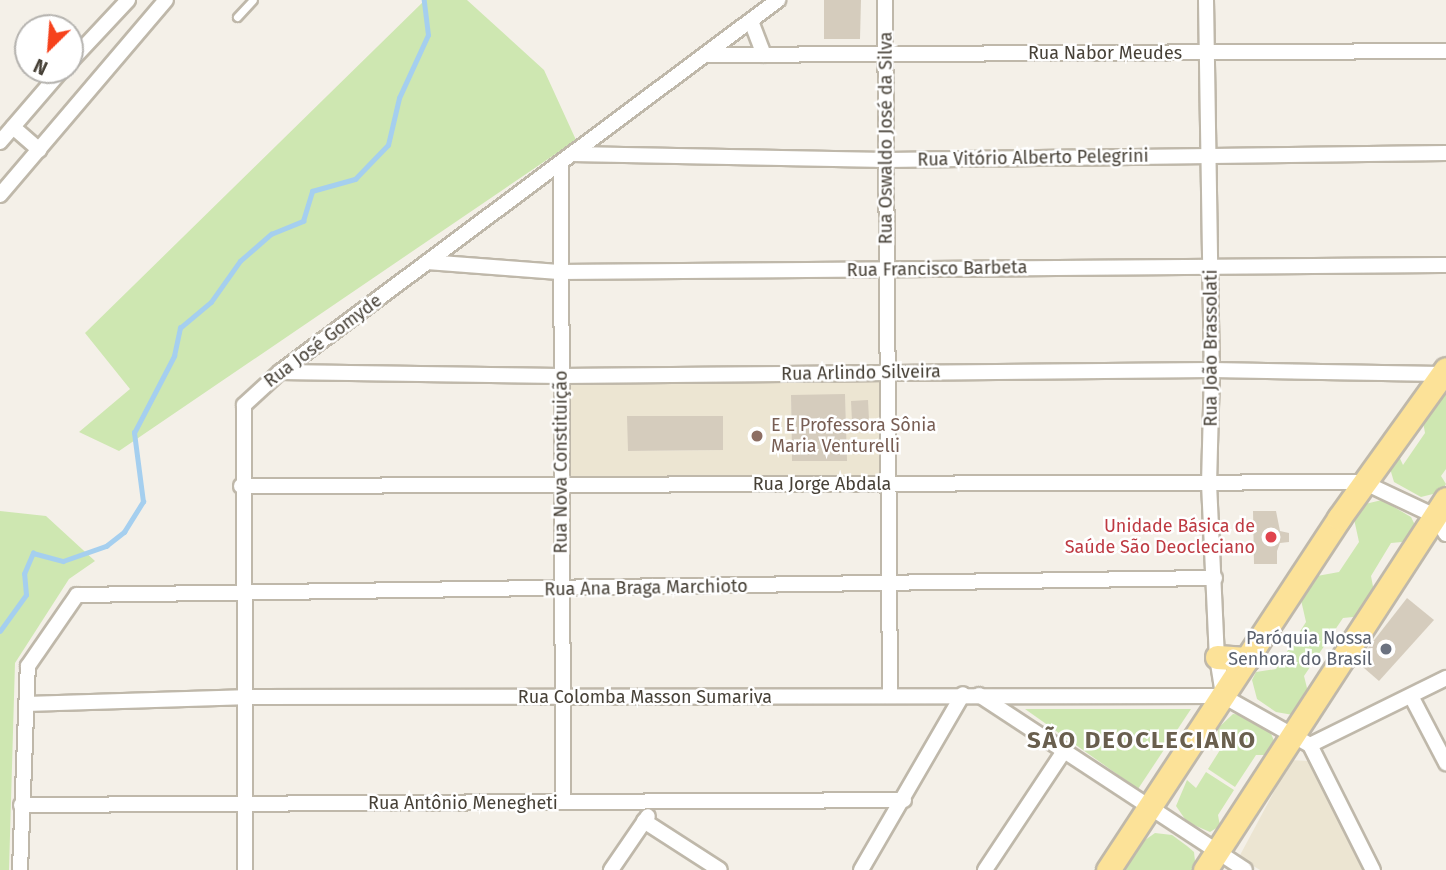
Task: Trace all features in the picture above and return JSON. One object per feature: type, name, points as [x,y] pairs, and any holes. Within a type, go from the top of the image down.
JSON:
[{"type":"main road","points":[[1108,870],[1363,482],[1444,372]]},
{"type":"main road","points":[[1211,861],[1301,741],[1442,517]]},
{"type":"main road","points":[[1217,657],[1247,659]]},
{"type":"street","points":[[84,47],[128,0]]},
{"type":"street","points":[[0,195],[166,0]]},
{"type":"street","name":"Rua José Gomyde","points":[[245,870],[241,589],[244,405],[280,372],[708,55],[778,0]]},
{"type":"street","name":"Rua Oswaldo José da Silva","points":[[885,0],[890,695]]},
{"type":"street","name":"Rua João Brassolati","points":[[1206,0],[1212,370],[1209,483],[1217,657],[1223,696]]},
{"type":"street","points":[[751,21],[764,55]]},
{"type":"street","name":"Rua Nabor Meudes","points":[[708,55],[1446,51]]},
{"type":"street","points":[[0,142],[50,84]]},
{"type":"street","points":[[13,127],[39,149]]},
{"type":"street","points":[[608,128],[621,155]]},
{"type":"street","name":"Rua Vitório Alberto Pelegrini","points":[[566,159],[621,155],[886,160],[1446,153]]},
{"type":"street","name":"Rua Nova Constituição","points":[[563,802],[559,272],[566,159]]},
{"type":"street","name":"Rua Francisco Barbeta","points":[[427,262],[559,272],[1446,265]]},
{"type":"street","name":"Rua Arlindo Silveira","points":[[280,372],[560,376],[1212,370],[1444,372]]},
{"type":"street","name":"Rua Jorge Abdala","points":[[241,486],[1363,482],[1442,517]]},
{"type":"street","name":"Rua Ana Braga Marchioto","points":[[26,704],[28,667],[77,595],[241,589],[561,590],[1215,578]]},
{"type":"street","points":[[1301,741],[1411,696],[1446,678]]},
{"type":"street","points":[[861,870],[970,694],[1064,751],[1148,807],[1211,861],[1245,870]]},
{"type":"street","name":"Rua Colomba Masson Sumariva","points":[[26,704],[243,697],[562,699],[970,694],[1223,696]]},
{"type":"street","points":[[1223,696],[1301,741],[1373,870]]},
{"type":"street","points":[[1411,696],[1446,763]]},
{"type":"street","points":[[20,870],[26,704]]},
{"type":"street","points":[[985,870],[1064,751]]},
{"type":"street","name":"Rua Antônio Menegheti","points":[[21,804],[904,800]]},
{"type":"street","points":[[611,870],[656,803]]},
{"type":"street","points":[[644,821],[720,870]]},
{"type":"lane","points":[[237,17],[253,0]]},
{"type":"shaded area","name":"E E Professora Sônia Maria Venturelli","points":[[563,382],[883,382],[884,475],[564,480]],"holes":[[[791,395],[845,395],[846,461],[792,461]],[[628,416],[722,416],[722,450],[628,451]]]},
{"type":"shaded area","points":[[1291,760],[1308,761],[1365,870],[1260,870],[1239,857]]},
{"type":"green space","points":[[425,0],[467,0],[544,70],[576,140],[119,451],[79,432],[130,389],[85,333]]},
{"type":"green space","points":[[1446,385],[1446,469],[1441,476],[1446,484],[1441,492],[1421,497],[1394,482],[1389,465],[1397,452],[1403,465],[1425,433],[1422,416]]},
{"type":"green space","points":[[1382,500],[1411,517],[1416,527],[1413,541],[1391,543],[1371,576],[1375,597],[1363,616],[1343,618],[1304,676],[1309,696],[1293,715],[1276,712],[1257,699],[1252,680],[1256,672],[1276,669],[1306,622],[1301,600],[1317,576],[1339,572],[1359,542],[1354,519],[1365,504]]},
{"type":"green space","points":[[0,511],[46,516],[95,561],[69,579],[15,663],[9,870],[0,870]]},
{"type":"green space","points":[[1025,709],[1191,709],[1138,789]]},
{"type":"green space","points":[[1233,714],[1245,715],[1269,729],[1275,743],[1268,755],[1256,755],[1235,787],[1208,769],[1220,750],[1218,728]]},
{"type":"green space","points":[[1206,772],[1234,790],[1218,815],[1220,826],[1210,832],[1187,822],[1176,806],[1187,780],[1196,788]]},
{"type":"green space","points":[[1155,833],[1172,835],[1194,852],[1196,870],[1123,870],[1138,845]]},
{"type":"building","points":[[824,0],[861,0],[860,39],[824,39]]},
{"type":"building","points":[[845,394],[847,461],[792,461],[791,395]]},
{"type":"building","points":[[868,400],[869,420],[852,421],[851,401]]},
{"type":"building","points":[[627,416],[723,416],[723,450],[628,451]]},
{"type":"building","name":"Unidade Básica de Saúde São Deocleciano","points":[[1253,511],[1276,511],[1280,531],[1289,533],[1289,542],[1280,543],[1277,564],[1254,564]]},
{"type":"building","name":"Paróquia Nossa Senhora do Brasil","points":[[1407,598],[1434,620],[1379,681],[1357,662]]},
{"type":"waterway","points":[[0,631],[26,595],[24,574],[33,553],[63,561],[106,546],[124,532],[143,502],[134,433],[174,356],[180,328],[211,302],[240,261],[271,234],[303,221],[312,191],[355,179],[388,145],[399,98],[428,35],[424,0]]},
{"type":"place","name":"E E Professora Sônia Maria Venturelli","points":[[757,436]]},
{"type":"place","name":"Unidade Básica de Saúde São Deocleciano","points":[[1271,537]]},
{"type":"place","name":"Paróquia Nossa Senhora do Brasil","points":[[1386,649]]},
{"type":"district","name":"SÃO DEOCLECIANO","points":[[1142,741]]}]
